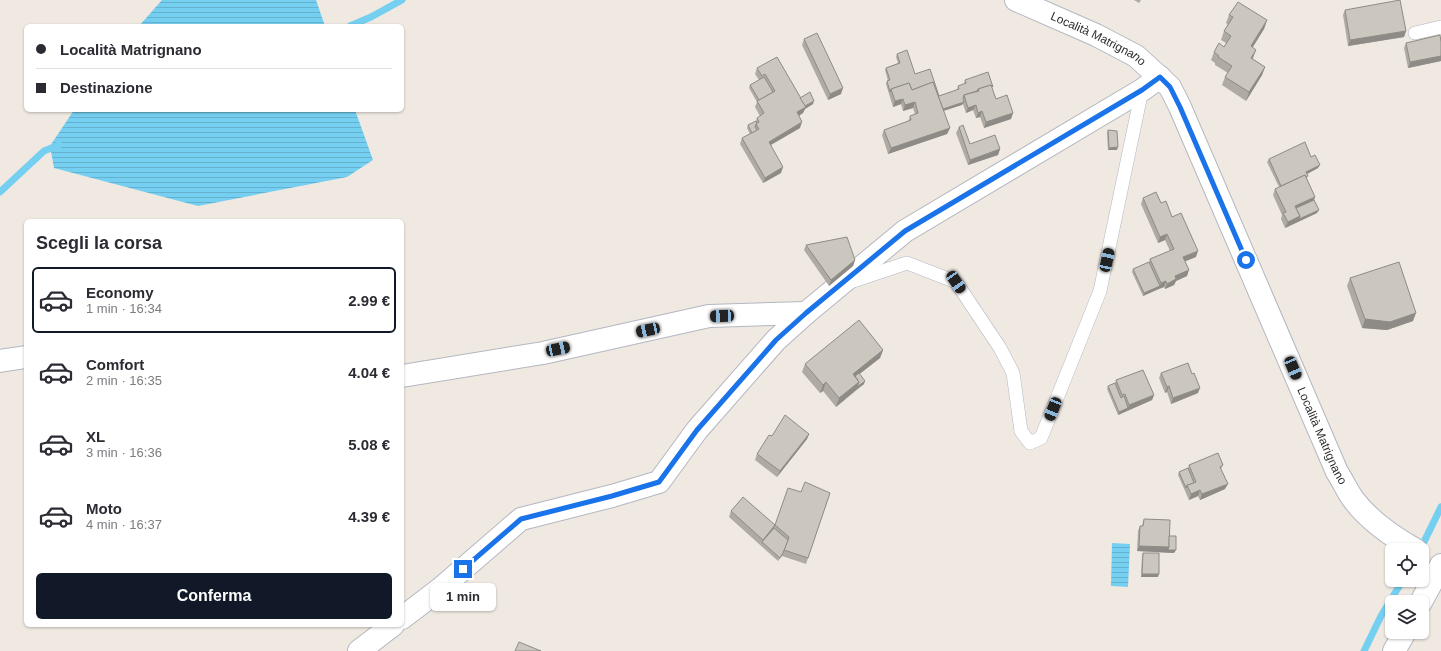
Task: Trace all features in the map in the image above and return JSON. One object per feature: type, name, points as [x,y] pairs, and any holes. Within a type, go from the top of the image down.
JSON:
[{"type":"street","name":"Località Matrignano","points":[[1016,0],[1096,35],[1136,56],[1170,87],[1180,107],[1337,472],[1353,499],[1370,518],[1406,543]]},
{"type":"street","points":[[404,616],[440,589],[521,519],[612,496],[659,482],[697,430],[776,340],[806,313],[905,231],[1142,90],[1160,77]]},
{"type":"street","points":[[404,376],[543,353],[709,316],[806,313]]},
{"type":"street","points":[[0,360],[24,357]]},
{"type":"street","points":[[359,651],[390,627]]},
{"type":"street","points":[[1394,651],[1401,639]]},
{"type":"lane","points":[[1415,33],[1437,28]]},
{"type":"lane","points":[[838,286],[907,263],[956,282],[1000,348],[1012,373],[1021,431],[1030,444],[1041,438],[1100,291],[1142,90]]},
{"type":"water","points":[[162,0],[316,0],[324,24],[141,24]]},
{"type":"water","points":[[73,112],[356,112],[373,160],[347,177],[198,206],[54,168],[50,146]]},
{"type":"water","points":[[1112,543],[1130,544],[1128,587],[1111,586]]},
{"type":"building","points":[[1400,0],[1406,31],[1350,40],[1345,10]]},
{"type":"building","points":[[1238,2],[1267,20],[1251,46],[1256,50],[1251,58],[1265,67],[1249,92],[1225,77],[1232,66],[1218,57],[1219,56],[1214,52],[1219,43],[1224,47],[1231,36],[1224,31],[1233,17],[1229,15]]},
{"type":"building","points":[[817,33],[843,88],[830,94],[804,39]]},
{"type":"building","points":[[1440,35],[1441,56],[1410,62],[1406,43]]},
{"type":"building","points":[[907,50],[915,74],[930,69],[939,96],[959,89],[958,86],[966,83],[965,80],[988,72],[993,87],[991,85],[964,95],[964,102],[943,109],[933,82],[912,90],[909,83],[891,89],[890,92],[887,81],[890,80],[886,68],[900,63],[897,54]]},
{"type":"building","points":[[777,57],[806,107],[797,112],[802,122],[769,142],[783,167],[765,178],[742,138],[759,129],[756,124],[759,122],[757,118],[764,113],[757,101],[775,91],[765,74],[762,76],[757,68]]},
{"type":"building","points":[[764,77],[773,92],[759,100],[750,85]]},
{"type":"building","points":[[933,82],[950,128],[891,148],[884,130],[911,120],[910,116],[918,113],[915,102],[905,105],[903,99],[895,101],[891,89],[909,83],[912,90]]},
{"type":"building","points":[[991,85],[996,99],[1007,95],[1013,113],[986,122],[982,111],[978,113],[976,105],[968,108],[964,95],[979,91],[978,89]]},
{"type":"building","points":[[810,92],[814,101],[805,106],[800,98]]},
{"type":"building","points":[[756,121],[757,123],[755,127],[757,130],[752,133],[748,125]]},
{"type":"building","points":[[963,125],[970,144],[995,135],[1000,149],[970,160],[959,127]]},
{"type":"building","points":[[1108,130],[1117,131],[1118,147],[1109,148]]},
{"type":"building","points":[[1305,142],[1311,157],[1315,155],[1320,165],[1306,172],[1308,176],[1306,177],[1305,175],[1281,186],[1269,159]]},
{"type":"building","points":[[1305,175],[1315,197],[1295,206],[1300,216],[1288,222],[1283,213],[1286,212],[1275,189]]},
{"type":"building","points":[[1156,192],[1161,203],[1166,201],[1172,217],[1181,213],[1198,251],[1183,257],[1189,270],[1175,276],[1176,279],[1167,284],[1166,281],[1161,283],[1150,259],[1174,249],[1167,234],[1160,237],[1143,198]]},
{"type":"building","points":[[1314,200],[1319,210],[1299,219],[1300,216],[1296,208]]},
{"type":"building","points":[[847,237],[855,260],[831,280],[806,245]]},
{"type":"building","points":[[1149,262],[1160,286],[1144,293],[1133,269]]},
{"type":"building","points":[[1399,262],[1416,313],[1390,322],[1365,319],[1350,278]]},
{"type":"building","points":[[859,320],[883,350],[853,374],[859,382],[839,398],[826,382],[823,385],[805,364]]},
{"type":"building","points":[[1188,363],[1200,388],[1173,398],[1169,386],[1167,387],[1161,373]]},
{"type":"building","points":[[1143,370],[1154,395],[1129,405],[1125,394],[1122,395],[1116,380]]},
{"type":"building","points":[[859,373],[865,381],[857,387],[859,382],[855,376]]},
{"type":"building","points":[[1115,383],[1121,398],[1124,396],[1128,408],[1119,412],[1108,386]]},
{"type":"building","points":[[785,415],[809,434],[780,471],[757,454],[769,435],[772,436]]},
{"type":"building","points":[[1218,453],[1223,465],[1220,467],[1228,484],[1202,494],[1200,490],[1191,494],[1187,485],[1196,482],[1189,465]]},
{"type":"building","points":[[1188,468],[1194,483],[1187,485],[1186,488],[1179,472]]},
{"type":"building","points":[[805,482],[830,493],[808,558],[784,550],[789,537],[775,525],[788,488],[801,492]]},
{"type":"building","points":[[743,497],[775,525],[763,540],[731,511]]},
{"type":"building","points":[[1144,519],[1170,520],[1169,547],[1139,546],[1140,526],[1143,526]]},
{"type":"building","points":[[774,528],[788,540],[780,558],[762,542]]},
{"type":"building","points":[[1169,536],[1176,536],[1176,550],[1168,550]]},
{"type":"building","points":[[1143,553],[1159,553],[1159,574],[1142,574]]},
{"type":"building","points":[[519,642],[541,651],[515,651]]},
{"type":"waterway","points":[[355,24],[402,0]]},
{"type":"waterway","points":[[0,192],[44,151],[59,145]]},
{"type":"waterway","points":[[1423,543],[1441,507]]},
{"type":"waterway","points":[[1364,651],[1381,616],[1399,587]]},
{"type":"route","points":[[463,569],[521,519],[612,496],[659,482],[697,430],[776,340],[806,313],[905,231],[1142,90],[1160,77],[1170,87],[1180,107],[1246,260]]}]
